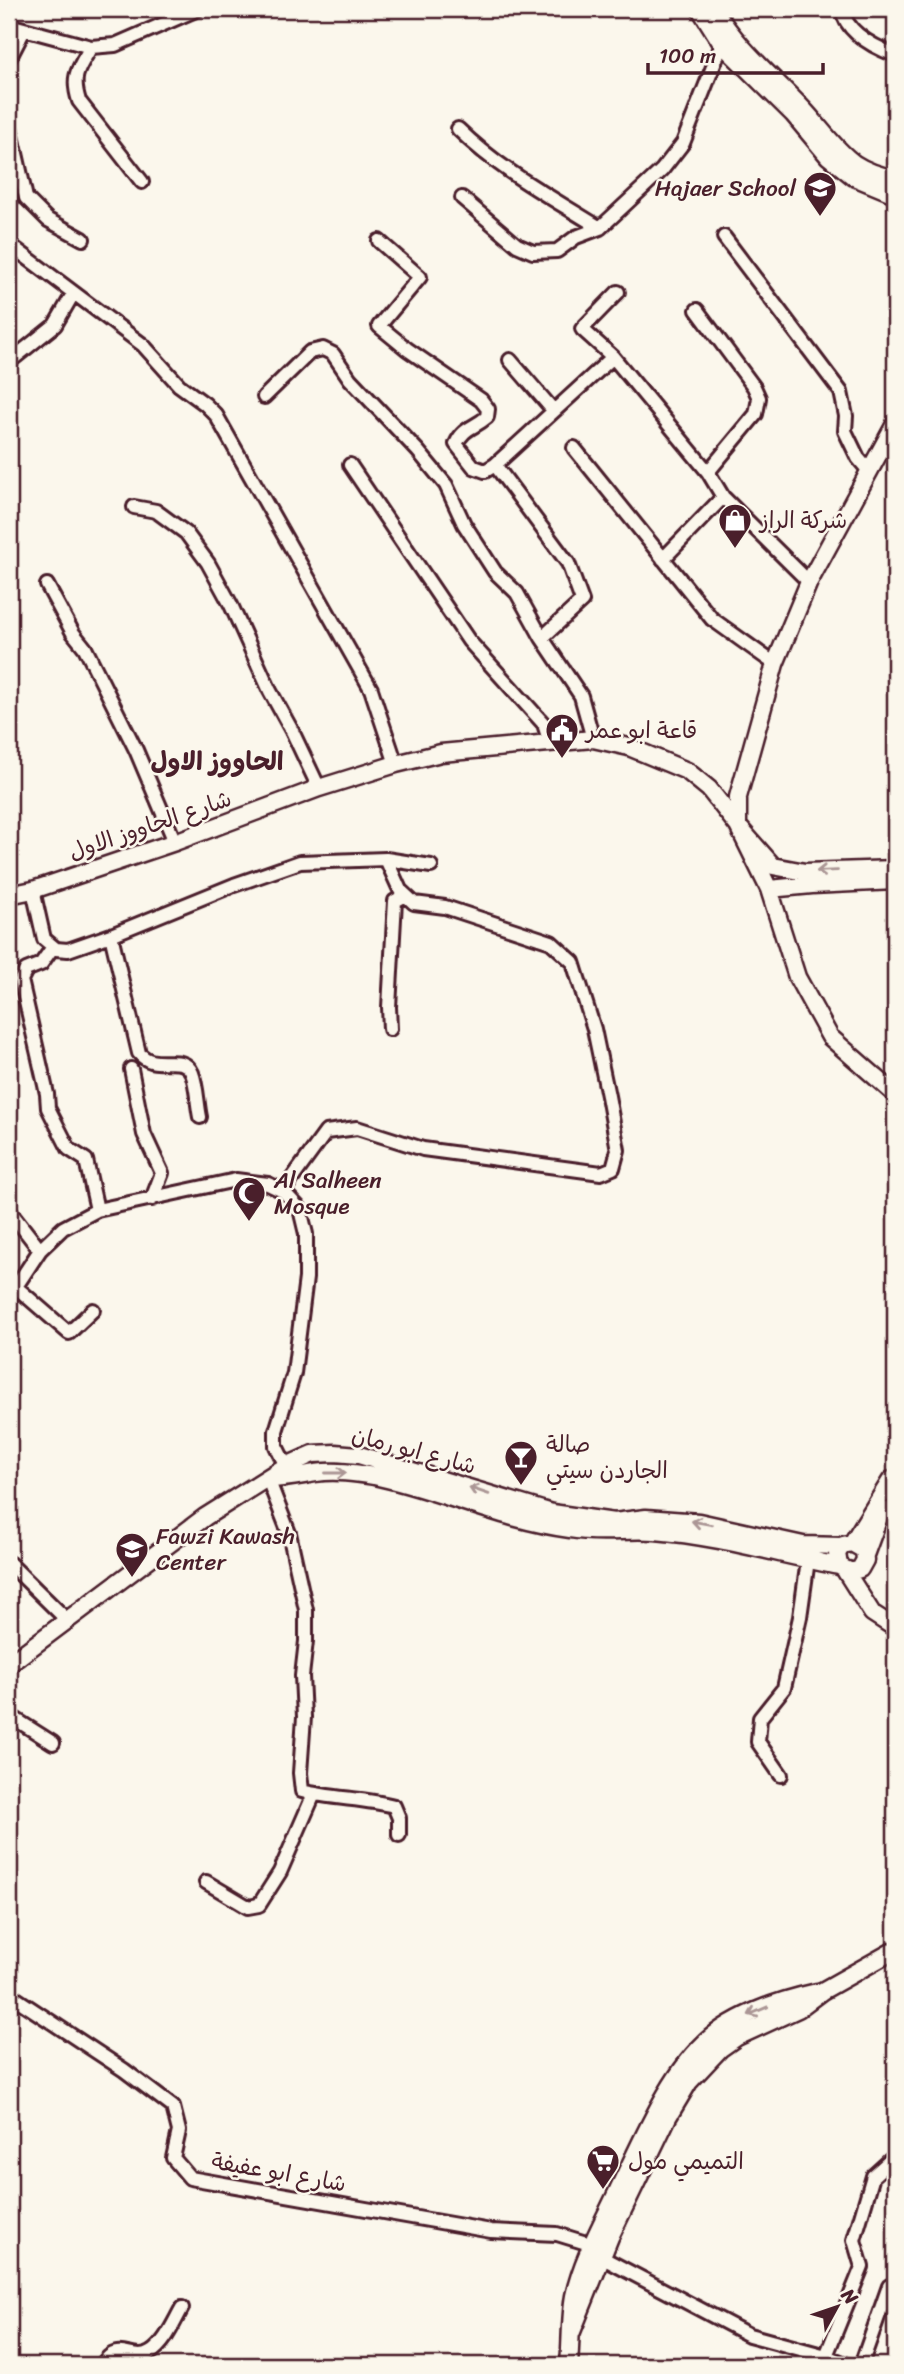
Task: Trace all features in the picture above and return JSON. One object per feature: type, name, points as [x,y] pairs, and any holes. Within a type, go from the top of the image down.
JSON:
[{"type":"main road","points":[[700,9],[722,44],[793,114],[828,156],[842,169],[867,184],[895,194]]},
{"type":"main road","points":[[714,9],[729,33],[750,57],[836,147],[855,164],[877,175],[895,179]]},
{"type":"main road","points":[[895,424],[809,582],[775,664],[738,797],[738,826],[769,890],[797,977],[830,1037],[895,1094]]},
{"type":"main road","name":"شارع الحاووز الاول","points":[[9,895],[33,890],[175,842],[319,788],[441,753],[593,739],[629,747],[687,771],[709,789],[738,826]]},
{"type":"main road","points":[[709,789],[727,792],[743,777]]},
{"type":"main road","points":[[738,826],[773,866],[805,872],[895,869]]},
{"type":"main road","points":[[769,890],[895,881]]},
{"type":"main road","points":[[852,1058],[881,1076],[895,1079]]},
{"type":"main road","name":"شارع ابو رمان","points":[[9,1664],[205,1517],[286,1466],[313,1454],[359,1455],[552,1513],[614,1522],[656,1518],[699,1522],[803,1545],[847,1545]]},
{"type":"main road","name":"شارع ابو رمان","points":[[268,1479],[292,1479],[338,1471],[374,1476],[532,1523],[608,1533],[674,1533],[808,1560],[853,1565]]},
{"type":"main road","points":[[853,1565],[836,1557],[847,1545],[893,1475]]},
{"type":"main road","points":[[853,1565],[893,1475]]},
{"type":"main road","points":[[847,1545],[860,1546],[853,1565],[872,1613],[895,1628]]},
{"type":"main road","points":[[569,2365],[574,2296],[597,2251],[645,2135],[680,2072],[710,2038],[741,2018],[790,1998],[822,1991],[895,1950]]},
{"type":"street","points":[[9,25],[91,47],[115,44],[198,9]]},
{"type":"street","points":[[842,9],[855,33],[895,55]]},
{"type":"street","points":[[9,59],[24,30]]},
{"type":"street","points":[[462,198],[517,245],[533,252],[557,251],[576,237],[600,228],[662,170],[683,143],[722,44]]},
{"type":"street","points":[[91,47],[75,74],[79,101],[142,182]]},
{"type":"street","points":[[9,122],[26,198],[48,220],[83,239]]},
{"type":"street","points":[[458,129],[483,153],[508,171],[600,228]]},
{"type":"street","points":[[724,237],[841,392],[846,416],[845,431],[858,458],[869,471]]},
{"type":"street","points":[[379,241],[420,277],[379,326],[407,349],[481,400],[488,409],[487,417],[477,426],[462,432],[456,444],[474,467],[485,471],[495,465],[613,357]]},
{"type":"street","points":[[9,244],[143,345],[179,385],[216,415],[371,689],[396,764]]},
{"type":"street","points":[[618,292],[582,329],[613,357],[708,471],[723,497],[809,582]]},
{"type":"street","points":[[9,362],[55,325],[73,294]]},
{"type":"street","points":[[697,310],[756,390],[759,398],[756,414],[708,471]]},
{"type":"street","points":[[264,397],[310,352],[320,348],[331,352],[350,379],[446,485],[471,534],[495,572],[517,593],[542,638],[581,696],[593,739]]},
{"type":"street","points":[[510,360],[552,410]]},
{"type":"street","points":[[574,449],[712,619],[775,664]]},
{"type":"street","points":[[350,465],[469,641],[544,724],[550,743]]},
{"type":"street","points":[[495,465],[568,563],[582,601],[542,638]]},
{"type":"street","points":[[663,559],[723,497]]},
{"type":"street","points":[[134,507],[156,511],[186,533],[208,563],[319,788]]},
{"type":"street","points":[[47,585],[73,633],[85,648],[130,738],[175,842]]},
{"type":"street","points":[[33,890],[43,936],[53,947],[68,950],[233,885],[300,863],[386,859],[431,866]]},
{"type":"street","points":[[283,1191],[326,1132],[357,1128],[424,1149],[600,1173],[612,1168],[618,1150],[594,1029],[573,962],[551,942],[445,907],[414,903],[404,895],[386,859]]},
{"type":"street","points":[[390,1029],[395,901],[404,895]]},
{"type":"street","points":[[111,935],[139,1052],[151,1062],[178,1062],[189,1068],[200,1117]]},
{"type":"street","points":[[53,947],[41,964],[26,970],[21,979],[48,1108],[69,1149],[86,1160],[97,1210]]},
{"type":"street","points":[[131,1069],[144,1134],[162,1173],[152,1199]]},
{"type":"street","points":[[93,1310],[69,1333],[11,1289],[40,1250],[63,1228],[97,1210],[236,1180],[268,1184],[283,1191],[300,1209],[306,1234],[306,1278],[294,1373],[276,1431],[276,1446],[286,1466]]},
{"type":"street","points":[[9,1210],[40,1250]]},
{"type":"street","points":[[268,1479],[289,1533],[306,1610],[302,1676],[302,1791],[394,1806],[399,1818],[399,1835]]},
{"type":"street","points":[[781,1775],[758,1742],[760,1718],[784,1688],[800,1617],[808,1560]]},
{"type":"street","points":[[9,1563],[68,1621]]},
{"type":"street","points":[[9,1715],[53,1743]]},
{"type":"street","points":[[205,1882],[248,1907],[259,1905],[280,1872],[314,1794]]},
{"type":"street","name":"شارع ابو عفيفة","points":[[9,1994],[124,2070],[173,2107],[179,2131],[173,2158],[190,2178],[491,2231],[557,2234],[597,2251],[749,2335],[816,2358],[848,2365]]},
{"type":"street","points":[[816,2358],[862,2267],[854,2240],[873,2176],[895,2156]]},
{"type":"street","points":[[862,2365],[889,2286]]},
{"type":"street","points":[[102,2365],[108,2356],[121,2351],[137,2356],[150,2353],[162,2341],[182,2308]]},
{"type":"place","name":"Hajaer School","points":[[820,218]]},
{"type":"place","name":"شركة الراز","points":[[735,550]]},
{"type":"place","name":"قاعة ابو عمر","points":[[562,760]]},
{"type":"place","name":"Al Salheen Mosque","points":[[249,1223]]},
{"type":"place","name":"صالة الجاردن سيتي","points":[[521,1487]]},
{"type":"place","name":"Fawzi Kawash Center","points":[[132,1579]]},
{"type":"place","name":"التميمي مول","points":[[603,2191]]},
{"type":"district","name":"الحاووز الاول","points":[[217,761]]}]
